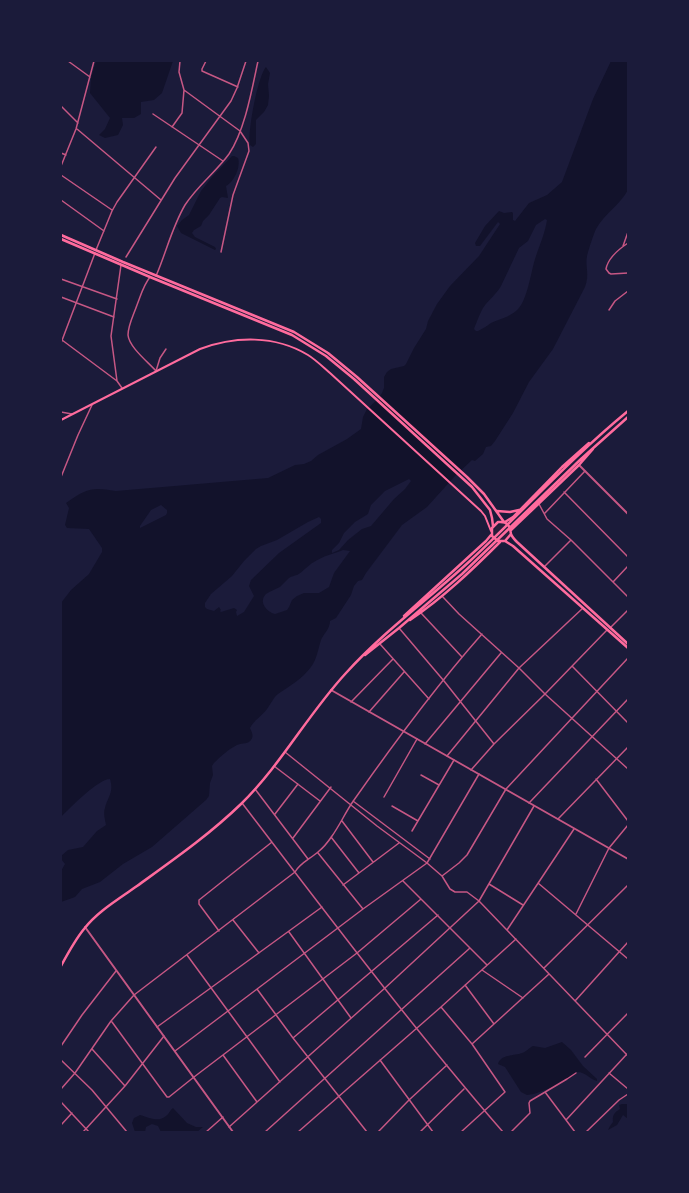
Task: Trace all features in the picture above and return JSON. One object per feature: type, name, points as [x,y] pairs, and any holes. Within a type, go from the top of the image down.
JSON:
[{"type":"main road","points":[[61,235],[121,265],[257,320],[304,342],[336,364],[372,393],[467,477],[484,494],[505,522],[509,525],[514,540],[628,644]]},
{"type":"main road","points":[[61,239],[294,332],[317,345],[333,357],[477,492],[491,514],[493,526],[491,533],[486,541],[413,607],[400,621]]},
{"type":"main road","points":[[61,420],[200,349],[214,344],[241,339],[271,341],[285,345],[307,355],[330,373],[456,487],[483,514],[491,533],[495,539],[500,542]]},
{"type":"main road","points":[[493,526],[498,522],[505,522],[520,510],[562,467],[628,411]]},
{"type":"main road","points":[[565,471],[628,417]]},
{"type":"main road","points":[[360,658],[400,628],[565,471],[596,438]]},
{"type":"main road","points":[[505,541],[511,532],[579,465],[596,445]]},
{"type":"main road","points":[[496,510],[510,512],[520,510]]},
{"type":"main road","points":[[403,624],[421,613],[467,574],[500,542],[505,541],[513,546],[628,648]]},
{"type":"main road","points":[[61,966],[72,946],[85,928],[108,907],[222,822],[242,803],[274,766],[331,690],[360,658],[400,621],[431,597]]},
{"type":"street","points":[[68,61],[90,77]]},
{"type":"street","points":[[61,166],[78,123],[94,61]]},
{"type":"street","points":[[172,127],[182,113],[184,90],[179,72],[180,61]]},
{"type":"street","points":[[206,61],[202,71],[238,87]]},
{"type":"street","points":[[126,257],[175,178],[231,102],[238,87],[246,61]]},
{"type":"street","points":[[156,276],[173,230],[185,206],[201,185],[223,161],[237,141],[258,61]]},
{"type":"street","points":[[184,90],[240,131],[248,143],[249,151],[233,195],[220,252]]},
{"type":"street","points":[[61,106],[78,123]]},
{"type":"street","points":[[152,114],[223,161]]},
{"type":"street","points":[[76,129],[161,200]]},
{"type":"street","points":[[122,388],[117,381],[62,342],[112,210],[156,147]]},
{"type":"street","points":[[61,153],[66,155]]},
{"type":"street","points":[[61,175],[112,210]]},
{"type":"street","points":[[61,200],[104,231]]},
{"type":"street","points":[[623,246],[628,232]]},
{"type":"street","points":[[628,243],[623,246],[610,260],[606,269],[611,274],[628,273]]},
{"type":"street","points":[[117,381],[111,342],[121,265]]},
{"type":"street","points":[[150,277],[142,290],[128,334],[135,349],[156,371],[160,358],[166,350]]},
{"type":"street","points":[[61,279],[117,299]]},
{"type":"street","points":[[610,310],[615,301],[628,291]]},
{"type":"street","points":[[61,297],[114,317]]},
{"type":"street","points":[[61,477],[93,403]]},
{"type":"street","points":[[61,412],[72,414]]},
{"type":"street","points":[[579,465],[628,514]]},
{"type":"street","points":[[545,513],[585,471]]},
{"type":"street","points":[[564,492],[628,557]]},
{"type":"street","points":[[539,504],[547,519],[571,540],[628,597]]},
{"type":"street","points":[[544,567],[571,540]]},
{"type":"street","points":[[613,582],[628,566]]},
{"type":"street","points":[[442,595],[450,605],[545,694],[628,769]]},
{"type":"street","points":[[447,756],[519,668],[583,608]]},
{"type":"street","points":[[610,628],[628,610]]},
{"type":"street","points":[[421,613],[462,657]]},
{"type":"street","points":[[400,628],[494,744]]},
{"type":"street","points":[[471,770],[494,744],[607,630]]},
{"type":"street","points":[[61,1089],[75,1073],[112,1022],[134,995],[295,872],[308,859],[318,853],[331,838],[353,802],[404,732],[462,657],[482,634]]},
{"type":"street","points":[[380,644],[429,699]]},
{"type":"street","points":[[425,744],[502,653]]},
{"type":"street","points":[[351,702],[393,658]]},
{"type":"street","points":[[442,876],[468,855],[506,789],[598,692],[628,658]]},
{"type":"street","points":[[572,666],[628,723]]},
{"type":"street","points":[[370,712],[404,672]]},
{"type":"street","points":[[331,690],[628,859]]},
{"type":"street","points":[[529,803],[628,699]]},
{"type":"street","points":[[384,797],[417,739]]},
{"type":"street","points":[[557,819],[628,747]]},
{"type":"street","points":[[285,752],[331,787],[377,826],[427,863],[442,876],[448,887],[453,891],[467,892],[479,901],[627,1055],[566,1120]]},
{"type":"street","points":[[412,831],[454,760]]},
{"type":"street","points":[[274,766],[320,801]]},
{"type":"street","points":[[175,1051],[363,909],[427,863],[479,774]]},
{"type":"street","points":[[420,775],[439,785]]},
{"type":"street","points":[[596,779],[628,821]]},
{"type":"street","points":[[275,814],[298,784]]},
{"type":"street","points":[[292,838],[331,787]]},
{"type":"street","points":[[255,788],[308,859]]},
{"type":"street","points":[[353,802],[430,859]]},
{"type":"street","points":[[242,803],[371,972],[465,1088],[503,1132]]},
{"type":"street","points":[[392,806],[418,821]]},
{"type":"street","points":[[229,1127],[385,988],[479,901],[534,806]]},
{"type":"street","points":[[342,821],[373,862]]},
{"type":"street","points":[[377,826],[380,822]]},
{"type":"street","points":[[575,915],[609,848],[628,825]]},
{"type":"street","points":[[507,930],[574,829]]},
{"type":"street","points":[[331,838],[359,873]]},
{"type":"street","points":[[219,931],[199,904],[199,900],[272,842]]},
{"type":"street","points":[[343,885],[400,843]]},
{"type":"street","points":[[318,853],[363,909]]},
{"type":"street","points":[[403,881],[487,965]]},
{"type":"street","points":[[538,883],[628,959]]},
{"type":"street","points":[[489,884],[523,905]]},
{"type":"street","points":[[544,968],[628,885]]},
{"type":"street","points":[[112,1022],[167,1097],[171,1096],[247,1036],[357,954],[421,898]]},
{"type":"street","points":[[157,1027],[322,907]]},
{"type":"street","points":[[293,1038],[438,915]]},
{"type":"street","points":[[233,920],[259,953]]},
{"type":"street","points":[[85,928],[233,1132]]},
{"type":"street","points":[[289,932],[351,1018]]},
{"type":"street","points":[[298,1132],[466,985],[516,938]]},
{"type":"street","points":[[575,1001],[628,942]]},
{"type":"street","points":[[265,1132],[470,948]]},
{"type":"street","points":[[187,955],[212,987],[280,1082]]},
{"type":"street","points":[[481,970],[523,998]]},
{"type":"street","points":[[61,1046],[82,1015],[116,971]]},
{"type":"street","points":[[472,1044],[549,974]]},
{"type":"street","points":[[466,985],[494,1024]]},
{"type":"street","points":[[257,989],[293,1038],[367,1132]]},
{"type":"street","points":[[441,1007],[472,1044],[506,1092],[461,1132]]},
{"type":"street","points":[[585,1057],[628,1014]]},
{"type":"street","points":[[83,1132],[125,1086],[164,1036]]},
{"type":"street","points":[[92,1049],[125,1086]]},
{"type":"street","points":[[223,1055],[257,1102]]},
{"type":"street","points":[[61,1060],[75,1073],[127,1132]]},
{"type":"street","points":[[380,1060],[433,1132]]},
{"type":"street","points":[[378,1132],[447,1065]]},
{"type":"street","points":[[510,1132],[530,1112],[530,1101],[576,1073]]},
{"type":"street","points":[[610,1074],[628,1089]]},
{"type":"street","points":[[420,1132],[465,1088]]},
{"type":"street","points":[[545,1092],[575,1132]]},
{"type":"street","points":[[586,1132],[619,1100],[628,1094]]},
{"type":"street","points":[[61,1102],[89,1132]]},
{"type":"street","points":[[61,1125],[72,1113]]},
{"type":"street","points":[[206,1132],[223,1117]]},
{"type":"shaded area","points":[[96,61],[173,61],[162,93],[154,100],[141,102],[141,114],[134,118],[122,118],[123,125],[118,135],[105,138],[99,135],[105,129],[110,118],[90,93],[91,78]]},
{"type":"shaded area","points":[[611,61],[628,61],[628,190],[596,229],[587,256],[587,278],[585,287],[553,349],[529,382],[513,413],[495,441],[491,446],[486,447],[483,454],[475,461],[472,460],[455,476],[427,507],[402,525],[362,580],[358,581],[354,586],[351,595],[336,618],[330,621],[311,667],[300,679],[276,696],[250,728],[252,737],[249,742],[239,744],[234,747],[214,763],[212,766],[213,775],[210,783],[209,796],[206,800],[152,847],[123,864],[100,882],[82,889],[75,897],[61,902],[61,871],[65,864],[61,859],[61,856],[68,850],[83,847],[97,831],[106,825],[104,810],[111,788],[110,779],[105,780],[84,795],[61,817],[61,603],[71,590],[89,574],[102,552],[102,548],[89,529],[67,528],[65,525],[69,508],[66,503],[79,494],[95,489],[116,491],[268,478],[295,465],[304,464],[311,461],[318,455],[347,439],[361,429],[363,417],[367,409],[382,393],[384,388],[384,377],[387,372],[391,369],[404,366],[406,364],[426,329],[428,321],[437,304],[450,286],[479,256],[500,224],[498,222],[480,246],[476,246],[475,243],[485,226],[499,211],[504,213],[512,212],[513,220],[515,221],[529,203],[547,195],[562,182],[593,99]],"holes":[[[545,219],[547,220],[526,293],[520,307],[510,315],[476,331],[474,329],[483,308],[501,286],[519,248],[528,241],[536,225]],[[409,479],[411,481],[371,526],[362,529],[348,540],[339,550],[332,553],[332,550],[339,543],[344,533],[355,522],[368,514],[371,505],[385,491]],[[161,505],[167,510],[167,513],[166,515],[140,528],[151,510]],[[319,517],[321,519],[321,523],[279,553],[251,580],[249,586],[254,596],[244,612],[237,616],[237,610],[234,608],[221,612],[219,607],[214,611],[205,607],[205,603],[211,594],[232,576],[256,549],[277,540],[308,522]],[[343,550],[350,551],[334,573],[329,587],[319,593],[304,593],[297,596],[292,600],[287,610],[275,614],[264,606],[263,600],[266,594],[280,587],[289,578],[299,574],[317,560]]]},
{"type":"shaded area","points":[[266,67],[270,73],[268,84],[268,105],[264,112],[256,120],[256,144],[253,147],[250,145],[249,139],[250,129],[257,92]]},
{"type":"shaded area","points":[[232,156],[238,158],[239,166],[234,178],[226,186],[228,198],[220,198],[201,226],[192,233],[195,237],[215,247],[215,250],[181,233],[177,226],[189,215],[201,191],[212,177]]},
{"type":"shaded area","points":[[499,524],[505,524],[510,529],[508,538],[505,540],[499,540],[494,535],[494,529]]},
{"type":"shaded area","points":[[562,1042],[571,1050],[583,1066],[597,1079],[597,1081],[583,1073],[577,1072],[553,1087],[527,1095],[521,1092],[505,1067],[498,1064],[502,1058],[519,1054],[533,1046],[545,1048]]},
{"type":"shaded area","points":[[628,1104],[628,1119],[623,1115],[617,1125],[608,1130],[613,1122],[614,1114],[620,1109],[619,1105]]},
{"type":"shaded area","points":[[173,1108],[187,1123],[196,1127],[203,1127],[197,1132],[161,1132],[158,1126],[152,1124],[146,1127],[145,1132],[135,1132],[132,1123],[134,1118],[140,1115],[153,1119],[160,1119],[167,1115]]}]
